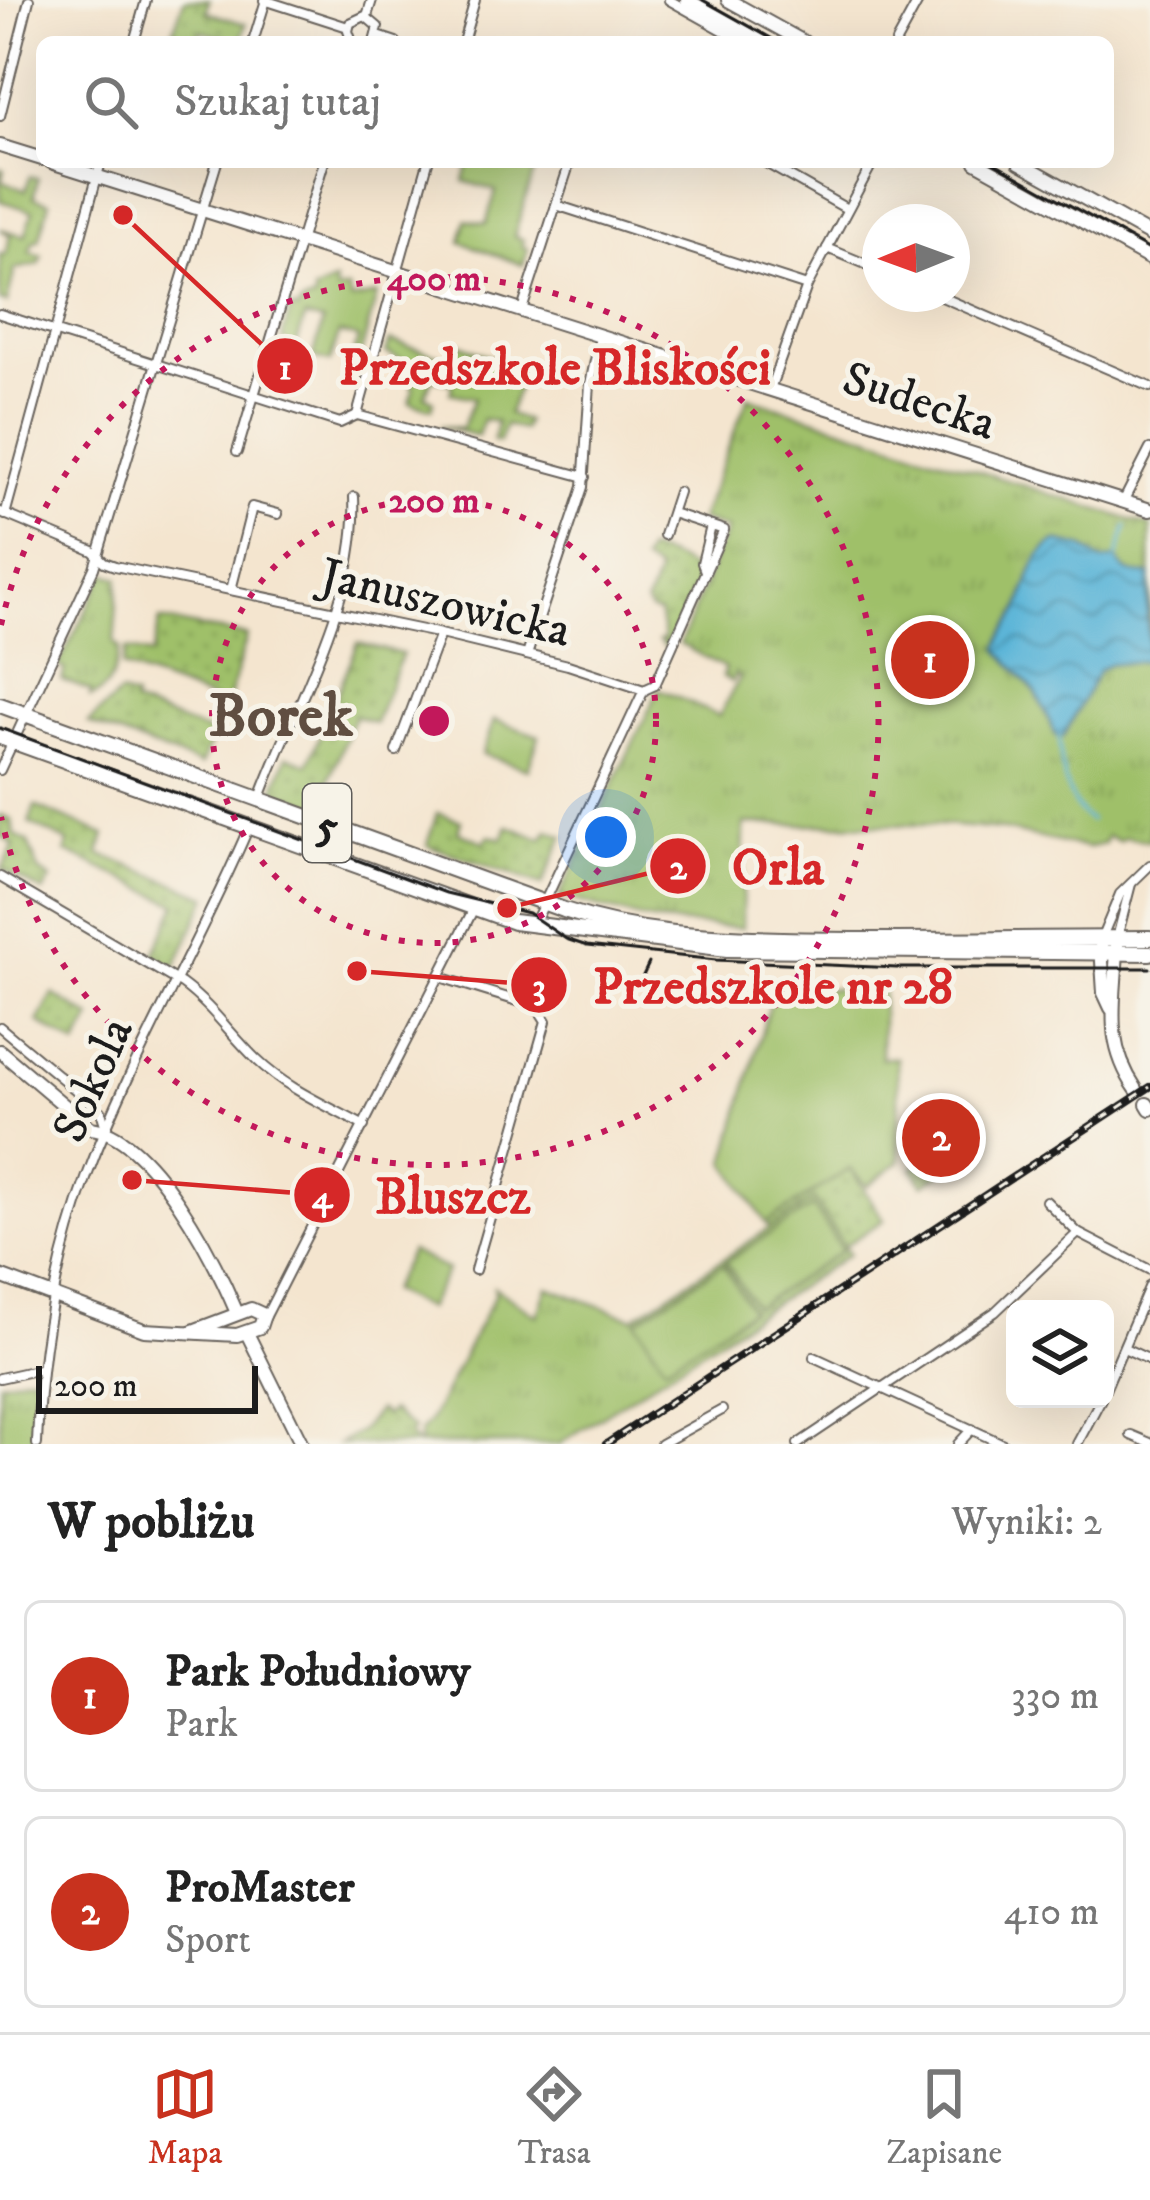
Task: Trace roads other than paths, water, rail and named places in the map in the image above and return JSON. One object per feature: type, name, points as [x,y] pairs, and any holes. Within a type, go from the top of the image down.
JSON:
[{"type":"main road","name":"5","points":[[0,705],[608,923],[689,936],[1109,946],[1150,953]]},
{"type":"main road","name":"5","points":[[6,739],[472,910],[529,924],[727,950],[1109,946],[1150,938]]},
{"type":"street","points":[[0,116],[28,0]]},
{"type":"street","points":[[136,36],[146,0]]},
{"type":"street","points":[[256,36],[265,0],[348,27]]},
{"type":"street","points":[[367,16],[372,0]]},
{"type":"street","points":[[465,36],[475,0]]},
{"type":"street","points":[[669,0],[733,36]]},
{"type":"street","points":[[687,0],[751,36]]},
{"type":"street","points":[[728,0],[793,36]]},
{"type":"street","points":[[899,36],[920,0]]},
{"type":"street","points":[[348,27],[356,17],[367,16],[376,22],[376,36]]},
{"type":"street","points":[[348,27],[350,36]]},
{"type":"street","points":[[0,146],[36,157]]},
{"type":"street","name":"Sudecka","points":[[69,168],[1150,510]]},
{"type":"street","points":[[3,513],[99,168]]},
{"type":"street","points":[[0,770],[6,739],[25,715],[98,554],[215,168]]},
{"type":"street","points":[[237,452],[321,168]]},
{"type":"street","points":[[357,415],[426,168]]},
{"type":"street","points":[[522,310],[568,168]]},
{"type":"street","points":[[775,168],[847,209]]},
{"type":"street","points":[[770,389],[807,286],[870,168]]},
{"type":"street","points":[[987,168],[1150,259]]},
{"type":"street","points":[[1030,168],[1150,235]]},
{"type":"street","points":[[556,205],[807,286]]},
{"type":"street","points":[[826,248],[862,263]]},
{"type":"street","points":[[970,309],[1150,387]]},
{"type":"street","points":[[0,314],[340,422],[357,415],[585,477]]},
{"type":"street","points":[[527,655],[573,527],[585,477],[590,384],[601,335]]},
{"type":"street","points":[[1123,502],[1150,449]]},
{"type":"street","points":[[664,535],[678,492]]},
{"type":"street","points":[[260,800],[336,611],[352,545],[354,497]]},
{"type":"street","name":"Januszowicka","points":[[231,590],[252,507],[278,514]]},
{"type":"street","name":"Januszowicka","points":[[3,513],[115,566],[440,634],[644,690]]},
{"type":"street","points":[[529,924],[544,902],[644,690],[656,685],[724,530],[672,513]]},
{"type":"street","points":[[706,573],[702,563],[711,526]]},
{"type":"street","points":[[396,752],[440,634]]},
{"type":"street","name":"Sokola","points":[[37,1444],[41,1369],[52,1298],[81,1193],[248,829]]},
{"type":"street","points":[[1136,1089],[1116,1054],[1112,1010],[1104,993],[1120,894],[1150,866]]},
{"type":"street","points":[[0,877],[176,980],[203,999],[278,1078],[364,1126]]},
{"type":"street","points":[[1109,946],[1132,883]]},
{"type":"street","points":[[0,1276],[144,1330],[190,1332],[224,1327],[247,1333],[260,1327],[261,1313],[298,1259],[472,910]]},
{"type":"street","points":[[440,977],[537,1007],[546,1021],[475,1270]]},
{"type":"street","points":[[0,1027],[101,1111],[107,1129],[151,1169],[183,1211],[237,1313]]},
{"type":"street","points":[[0,1052],[91,1128],[107,1129]]},
{"type":"street","points":[[1046,1201],[1078,1232],[1150,1270]]},
{"type":"street","points":[[798,1444],[995,1312],[1078,1232]]},
{"type":"street","points":[[1114,1370],[1150,1285]]},
{"type":"street","points":[[224,1327],[237,1313],[261,1313]]},
{"type":"street","points":[[247,1333],[302,1444]]},
{"type":"street","points":[[1124,1348],[1150,1360]]},
{"type":"street","points":[[814,1357],[1003,1444]]},
{"type":"street","points":[[0,1378],[41,1369]]},
{"type":"street","points":[[1077,1444],[1096,1408]]},
{"type":"street","points":[[661,1444],[722,1410]]},
{"type":"street","points":[[958,1444],[972,1429]]},
{"type":"street","points":[[1132,1435],[1150,1443]]},
{"type":"water","points":[[1056,541],[1083,547],[1102,561],[1117,558],[1130,572],[1150,575],[1150,661],[1110,664],[1099,670],[1063,737],[1056,736],[1036,693],[998,649],[1036,562]]},
{"type":"waterway","points":[[1117,558],[1127,526]]},
{"type":"waterway","points":[[1059,736],[1069,794],[1090,821]]},
{"type":"tram line","points":[[703,0],[767,36]]},
{"type":"tram line","points":[[1004,168],[1150,250]]},
{"type":"tram line","points":[[0,728],[446,893],[528,913],[566,939],[587,946],[716,960],[897,968],[1150,968]]},
{"type":"tram line","points":[[640,982],[649,963]]},
{"type":"railway","points":[[606,1444],[1150,1087]]},
{"type":"place","name":"Przedszkole Bliskości","points":[[123,215]]},
{"type":"place","name":"Park Południowy","points":[[930,660]]},
{"type":"place","name":"Orla","points":[[507,908]]},
{"type":"place","name":"Przedszkole nr 28","points":[[357,971]]},
{"type":"place","name":"ProMaster","points":[[941,1138]]},
{"type":"place","name":"Bluszcz","points":[[132,1180]]},
{"type":"district","name":"Borek","points":[[281,714]]}]
